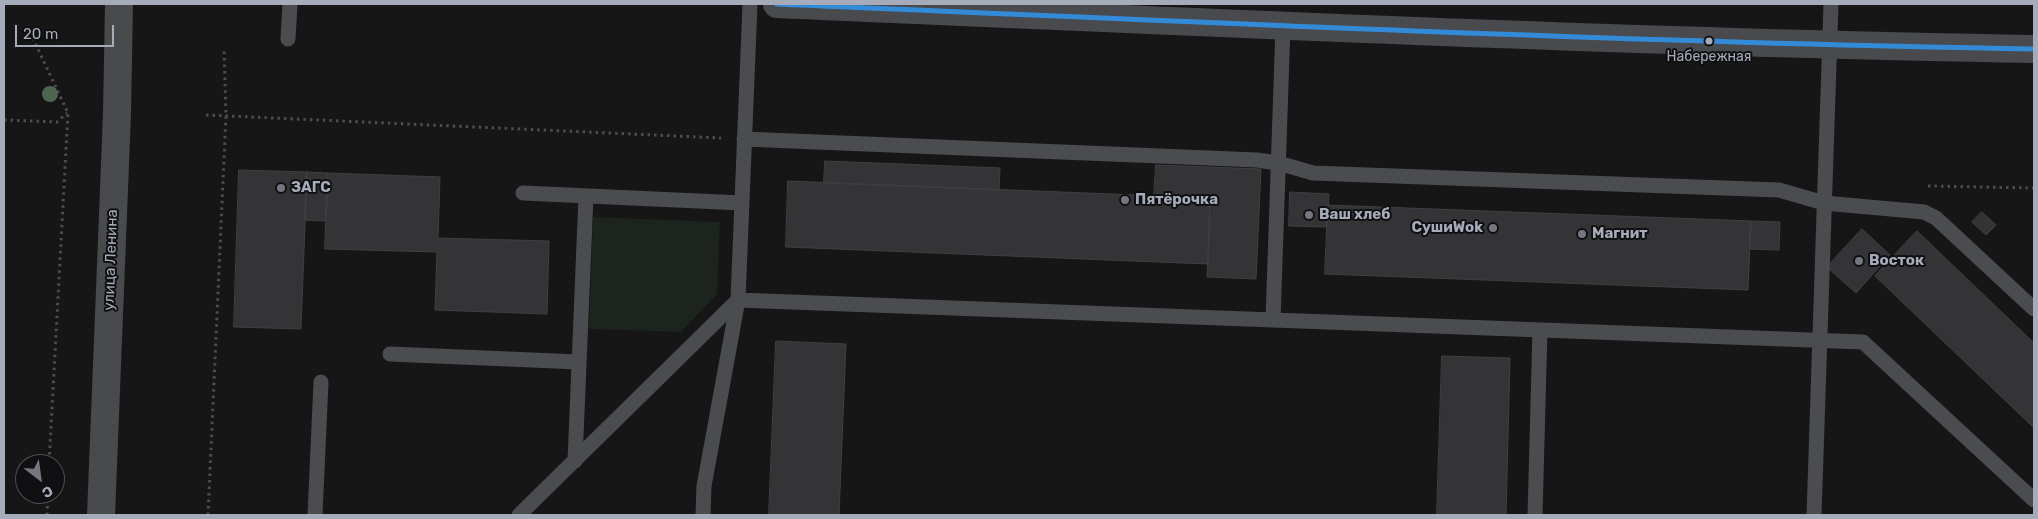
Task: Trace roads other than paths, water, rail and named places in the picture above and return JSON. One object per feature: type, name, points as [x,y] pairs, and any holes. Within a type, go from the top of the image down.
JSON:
[{"type":"main road","name":"улица Ленина","points":[[101,515],[117,114],[119,4]]},
{"type":"main road","points":[[777,4],[1283,26],[1829,46],[2034,49]]},
{"type":"lane","points":[[288,39],[290,4]]},
{"type":"lane","points":[[703,515],[704,486],[738,300],[750,4]]},
{"type":"lane","points":[[1814,515],[1831,4]]},
{"type":"lane","points":[[1274,320],[1283,26]]},
{"type":"lane","points":[[744,139],[1247,159],[1278,163],[1313,173],[1779,190],[1824,203],[1924,212],[1936,218],[2034,310]]},
{"type":"lane","points":[[523,193],[742,203]]},
{"type":"lane","points":[[575,461],[586,196]]},
{"type":"lane","points":[[520,515],[738,300],[1862,342],[2034,500]]},
{"type":"lane","points":[[1535,515],[1540,330]]},
{"type":"lane","points":[[390,354],[579,362]]},
{"type":"lane","points":[[316,515],[321,382]]},
{"type":"place","name":"Набережная","points":[[1709,41]]},
{"type":"place","name":"ЗАГС","points":[[281,188]]},
{"type":"place","name":"Пятёрочка","points":[[1125,200]]},
{"type":"place","name":"Ваш хлеб","points":[[1309,215]]},
{"type":"place","name":"СушиWok","points":[[1493,228]]},
{"type":"place","name":"Магнит","points":[[1582,234]]},
{"type":"place","name":"Восток","points":[[1859,261]]}]
